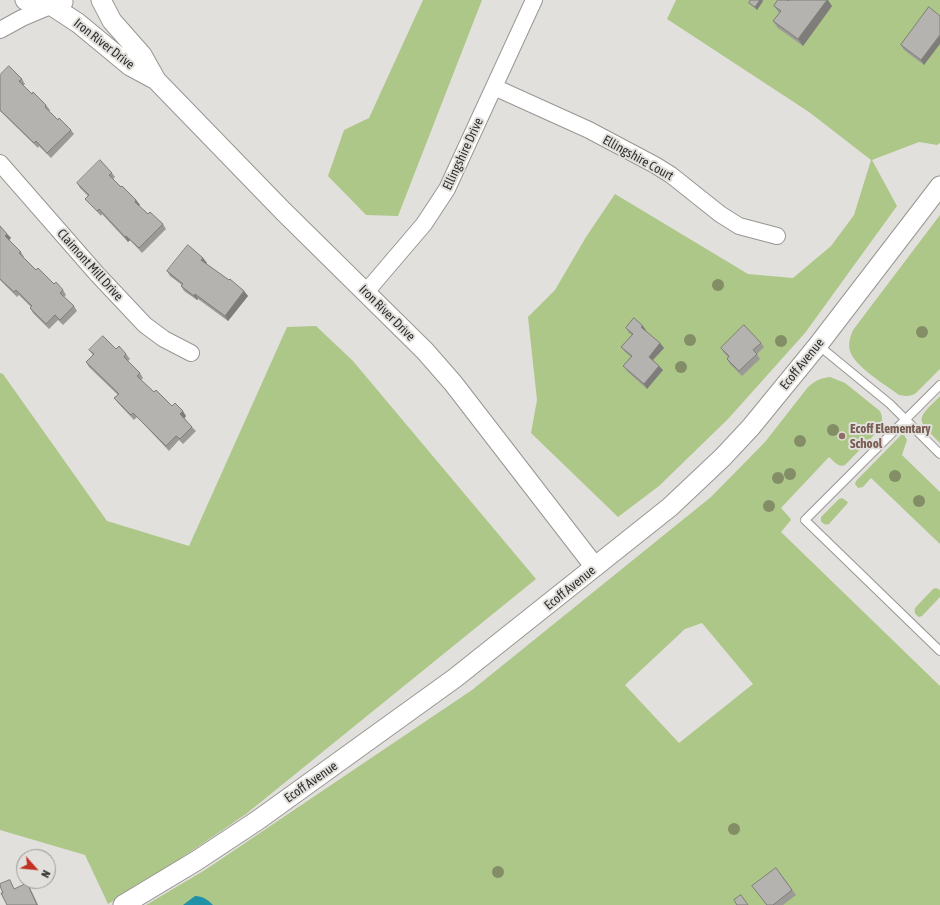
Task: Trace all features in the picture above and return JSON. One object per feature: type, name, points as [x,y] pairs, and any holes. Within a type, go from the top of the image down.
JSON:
[{"type":"street","points":[[25,0],[37,6],[56,4]]},
{"type":"street","name":"Iron River Drive","points":[[100,0],[112,21],[142,55],[156,80],[283,211],[425,351],[454,383],[595,567]]},
{"type":"street","name":"Ellingshire Drive","points":[[366,292],[424,224],[436,207],[458,167],[534,0]]},
{"type":"street","points":[[0,30],[10,24],[56,4]]},
{"type":"street","name":"Iron River Drive","points":[[56,4],[130,66],[156,80]]},
{"type":"street","name":"Ellingshire Court","points":[[494,87],[589,130],[655,165],[672,175],[720,214],[740,226],[777,236]]},
{"type":"street","name":"Claimont Mill Drive","points":[[0,163],[97,274],[145,325],[164,339],[191,353]]},
{"type":"street","name":"Ecoff Avenue","points":[[123,905],[196,861],[302,789],[455,678],[670,507],[723,457],[751,427],[818,345],[940,186]]},
{"type":"lane","points":[[818,345],[890,404],[940,454]]},
{"type":"lane","points":[[940,385],[805,520],[940,651]]},
{"type":"green space","points":[[423,0],[482,0],[398,216],[366,215],[328,176],[344,130],[369,118]]},
{"type":"green space","points":[[676,0],[940,0],[940,143],[937,145],[919,142],[872,160],[897,206],[805,333],[728,419],[659,486],[618,517],[531,433],[537,400],[528,317],[555,290],[586,237],[615,194],[748,274],[793,278],[831,246],[854,215],[871,160],[809,112],[667,19]]},
{"type":"green space","points":[[940,215],[940,369],[916,393],[910,396],[899,395],[871,375],[858,363],[850,351],[850,338],[853,330]]},
{"type":"green space","points":[[316,326],[353,361],[536,579],[246,814],[165,869],[108,904],[85,855],[0,830],[0,373],[3,374],[107,521],[189,546],[287,327]]},
{"type":"green space","points":[[830,377],[845,383],[880,411],[882,423],[879,430],[845,465],[838,465],[829,457],[781,508],[791,520],[781,532],[940,686],[940,905],[146,905],[205,870],[472,690],[711,497],[765,442],[808,387],[818,380]],"holes":[[[702,623],[753,684],[679,743],[625,685],[685,629]]]},
{"type":"green space","points":[[940,396],[940,443],[926,428],[922,419],[926,410]]},
{"type":"green space","points":[[901,435],[904,435],[907,440],[902,455],[940,492],[940,544],[871,478],[863,487],[858,488],[855,484],[856,481]]},
{"type":"green space","points":[[842,498],[848,502],[847,504],[829,524],[823,524],[821,517],[839,499]]},
{"type":"green space","points":[[936,588],[940,590],[940,597],[922,616],[919,617],[915,613],[915,608],[933,589]]},
{"type":"water","points":[[195,896],[209,901],[213,905],[183,905]]},
{"type":"building","points":[[751,0],[760,0],[755,7],[749,3]]},
{"type":"building","points":[[778,0],[827,0],[798,39],[773,21],[781,11],[774,6]]},
{"type":"building","points":[[929,7],[940,16],[940,35],[921,60],[901,45]]},
{"type":"building","points":[[9,66],[22,79],[19,81],[46,105],[45,107],[58,120],[59,118],[71,130],[47,153],[36,141],[34,143],[0,110],[0,75]]},
{"type":"building","points":[[100,160],[112,173],[109,175],[136,200],[135,202],[148,214],[150,212],[163,224],[139,248],[126,236],[125,237],[99,209],[97,211],[85,199],[89,195],[77,183]]},
{"type":"building","points":[[0,226],[7,234],[5,236],[21,252],[19,253],[36,270],[38,268],[54,284],[56,282],[63,290],[60,293],[74,306],[60,320],[55,315],[46,324],[30,308],[32,306],[16,290],[14,292],[0,279]]},
{"type":"building","points":[[188,245],[203,258],[201,260],[229,280],[230,279],[244,291],[225,316],[195,294],[194,296],[181,286],[183,284],[167,271]]},
{"type":"building","points":[[634,318],[643,326],[641,327],[660,343],[649,357],[659,366],[644,384],[623,366],[632,356],[621,347],[633,334],[626,328]]},
{"type":"building","points":[[744,325],[761,343],[753,350],[757,354],[739,371],[727,359],[729,356],[721,348]]},
{"type":"building","points":[[103,336],[116,349],[119,346],[126,354],[124,357],[140,373],[137,376],[154,392],[156,390],[172,406],[175,403],[183,411],[180,414],[192,427],[180,439],[176,436],[166,446],[133,413],[131,415],[114,398],[119,394],[86,362],[94,354],[89,350]]},
{"type":"building","points":[[776,868],[792,890],[773,905],[767,905],[752,886]]},
{"type":"building","points":[[10,880],[14,889],[30,889],[37,905],[7,905],[1,893],[3,893],[0,884]]},
{"type":"building","points":[[741,895],[748,905],[737,905],[734,900]]},
{"type":"place","name":"Ecoff Elementary School","points":[[842,436]]}]
